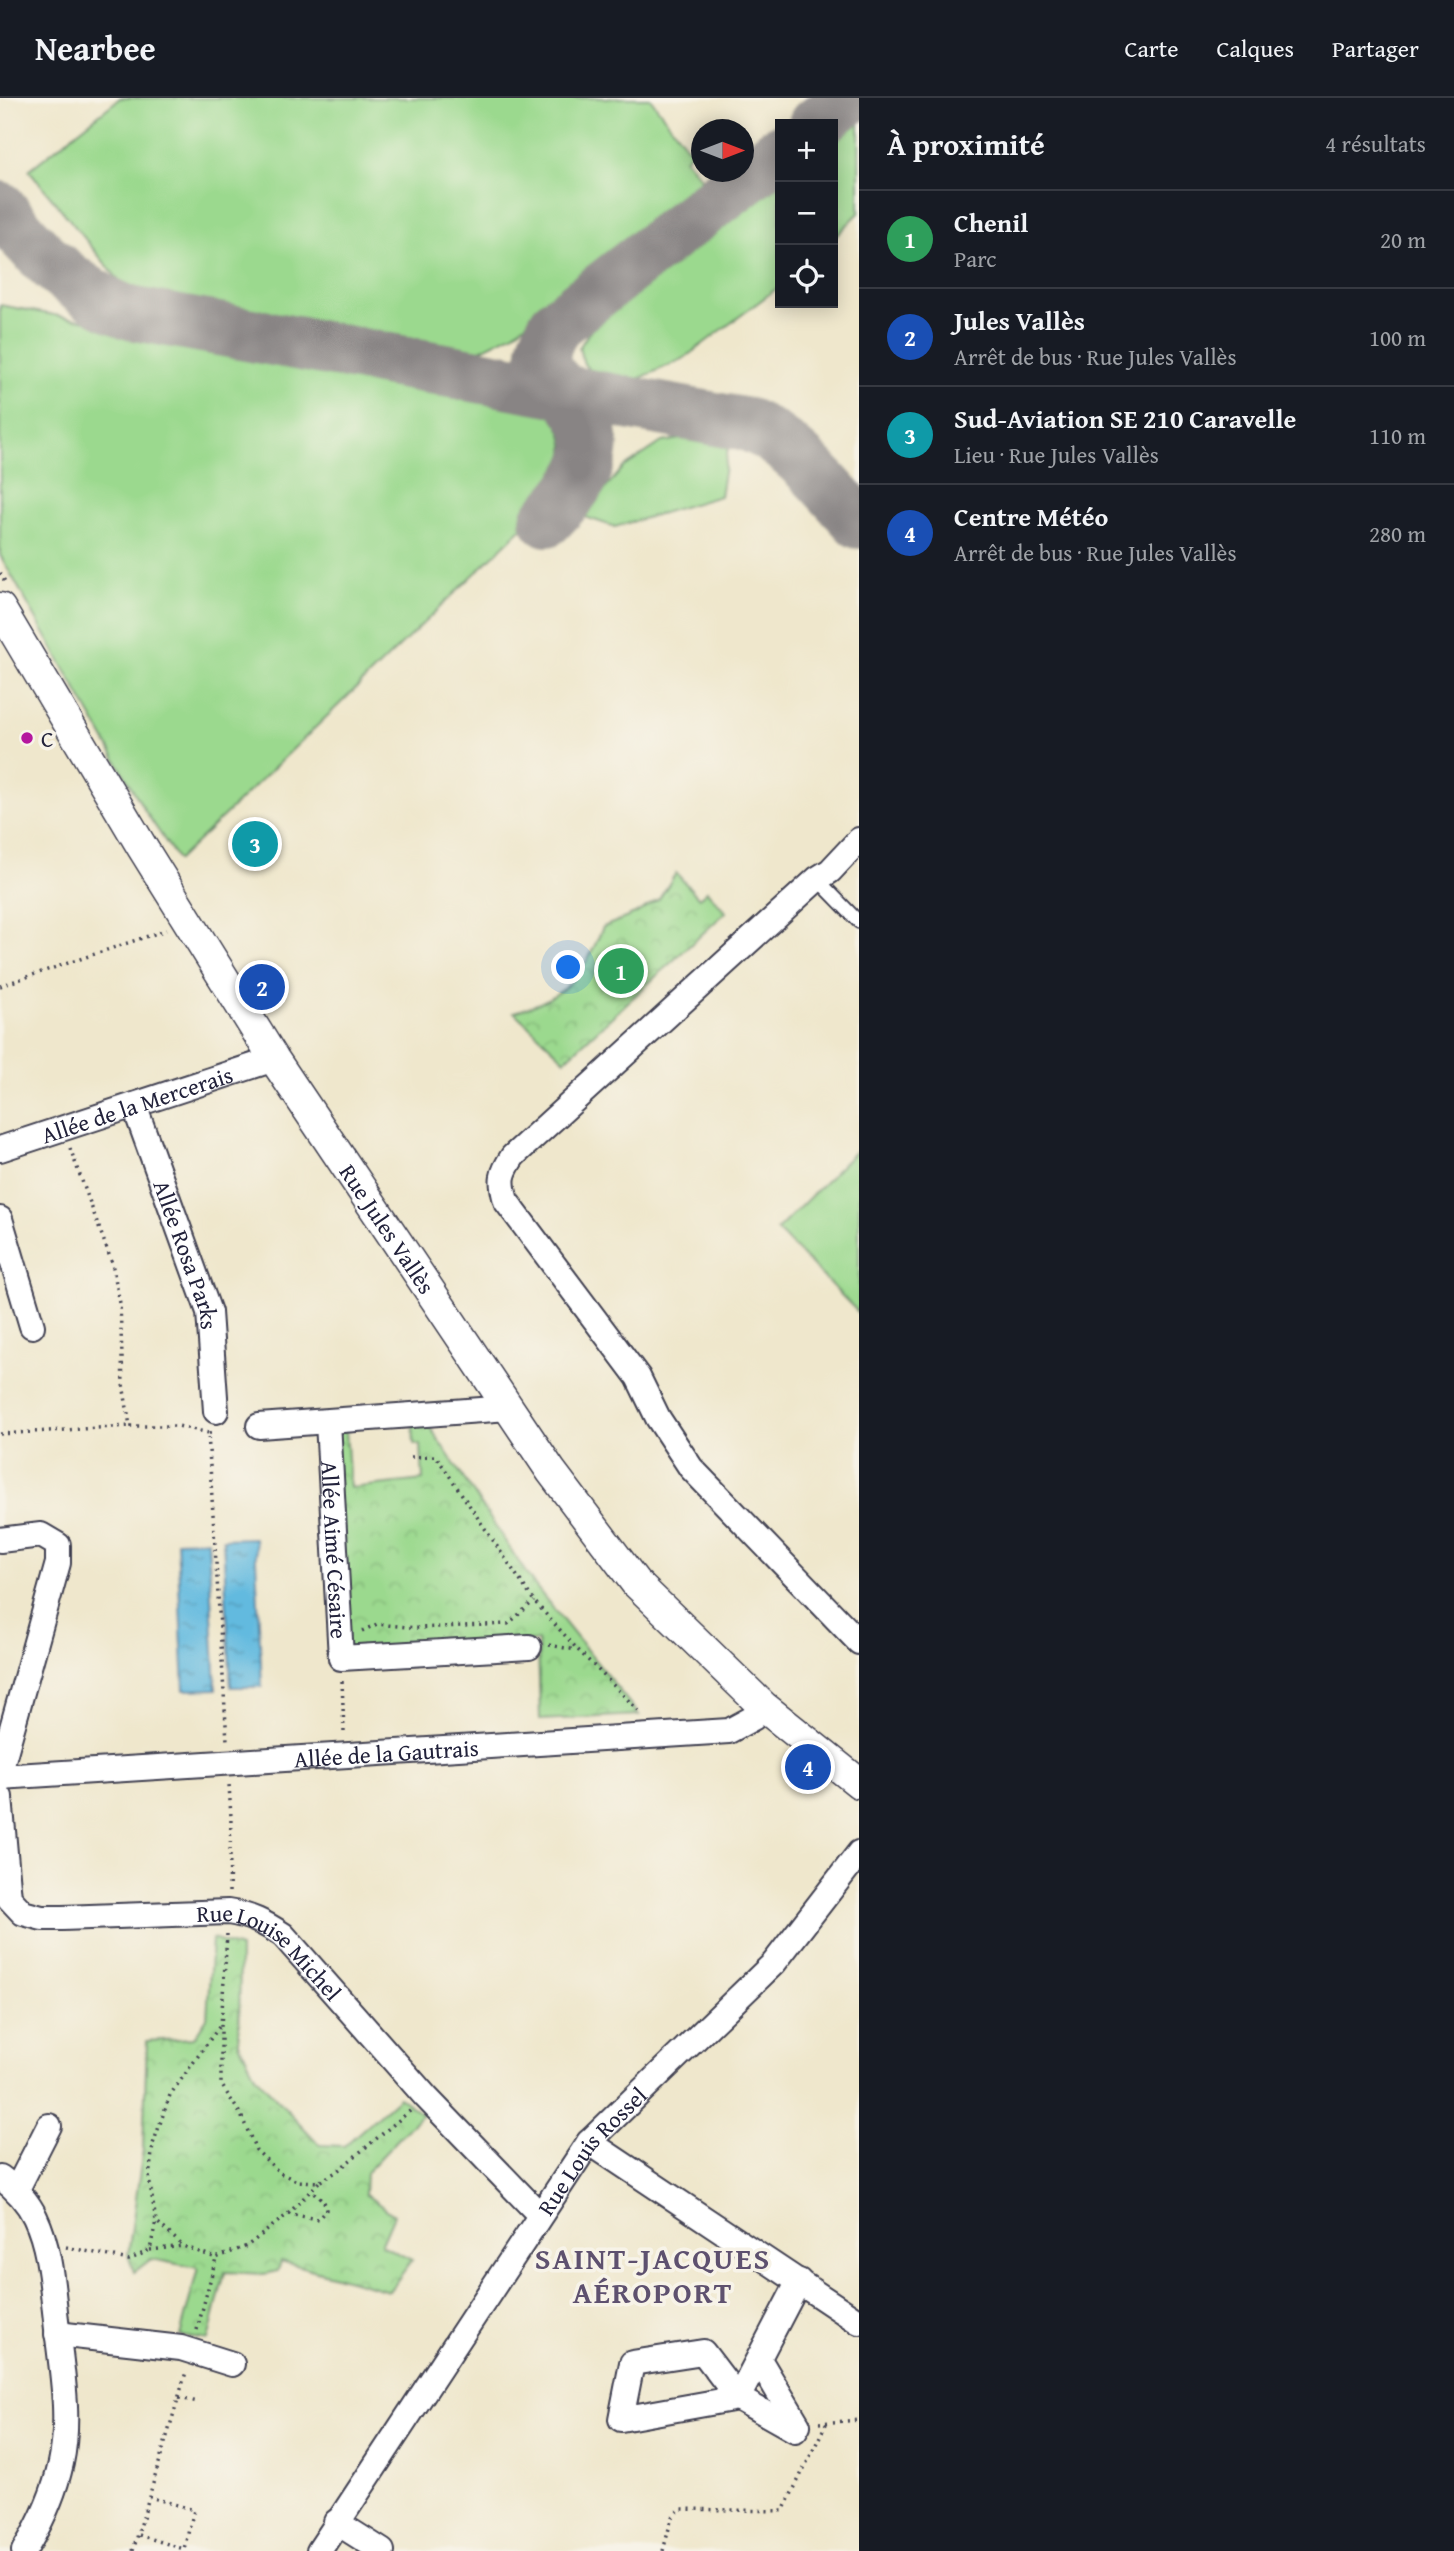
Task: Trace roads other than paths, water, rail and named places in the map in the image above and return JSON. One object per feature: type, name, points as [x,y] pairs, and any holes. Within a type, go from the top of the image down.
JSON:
[{"type":"street","name":"Rue Jules Vallès","points":[[0,608],[188,922],[274,1059],[551,1471],[635,1582],[764,1707],[859,1783]]},
{"type":"street","points":[[859,840],[830,871],[817,879],[513,1156],[503,1171],[502,1186],[506,1201],[638,1377],[658,1418],[691,1468],[791,1575],[859,1642]]},
{"type":"street","name":"Allée de la Mercerais","points":[[0,1149],[274,1059]]},
{"type":"street","name":"Allée Rosa Parks","points":[[134,1105],[209,1312],[215,1425]]},
{"type":"street","points":[[0,1219],[32,1326]]},
{"type":"street","points":[[259,1426],[509,1408]]},
{"type":"street","name":"Allée Aimé Césaire","points":[[328,1422],[341,1658],[529,1647]]},
{"type":"street","points":[[0,1540],[41,1535],[58,1545],[58,1563],[0,1771]]},
{"type":"street","name":"Allée de la Gautrais","points":[[0,1777],[729,1731],[764,1707]]},
{"type":"street","name":"Rue Louise Michel","points":[[0,1797],[9,1898],[23,1913],[42,1918],[62,1918],[228,1912],[264,1922],[284,1935],[426,2097],[539,2214]]},
{"type":"street","name":"Rue Louis Rossel","points":[[319,2551],[589,2142],[774,1963],[859,1853]]},
{"type":"street","points":[[24,2551],[52,2497],[61,2460],[66,2409],[44,2242],[34,2216],[8,2183],[49,2126]]},
{"type":"street","points":[[589,2142],[859,2322]]},
{"type":"street","points":[[760,2361],[798,2425],[795,2430],[738,2398],[760,2361],[799,2281]]},
{"type":"street","points":[[57,2334],[181,2347],[232,2364]]},
{"type":"street","points":[[336,2522],[382,2551]]},
{"type":"lane","points":[[817,879],[859,922]]},
{"type":"water","points":[[255,1538],[262,1687],[231,1687],[223,1539]]},
{"type":"water","points":[[208,1540],[216,1689],[184,1690],[177,1541]]},
{"type":"place","name":"C","points":[[27,738]]},
{"type":"place","name":"Sud-Aviation SE 210 Caravelle","points":[[255,844]]},
{"type":"place","name":"Chenil","points":[[621,971]]},
{"type":"place","name":"Jules Vallès","points":[[262,987]]},
{"type":"place","name":"Centre Météo","points":[[808,1767]]},
{"type":"district","name":"SAINT-JACQUES AÉROPORT","points":[[653,2275]]}]
